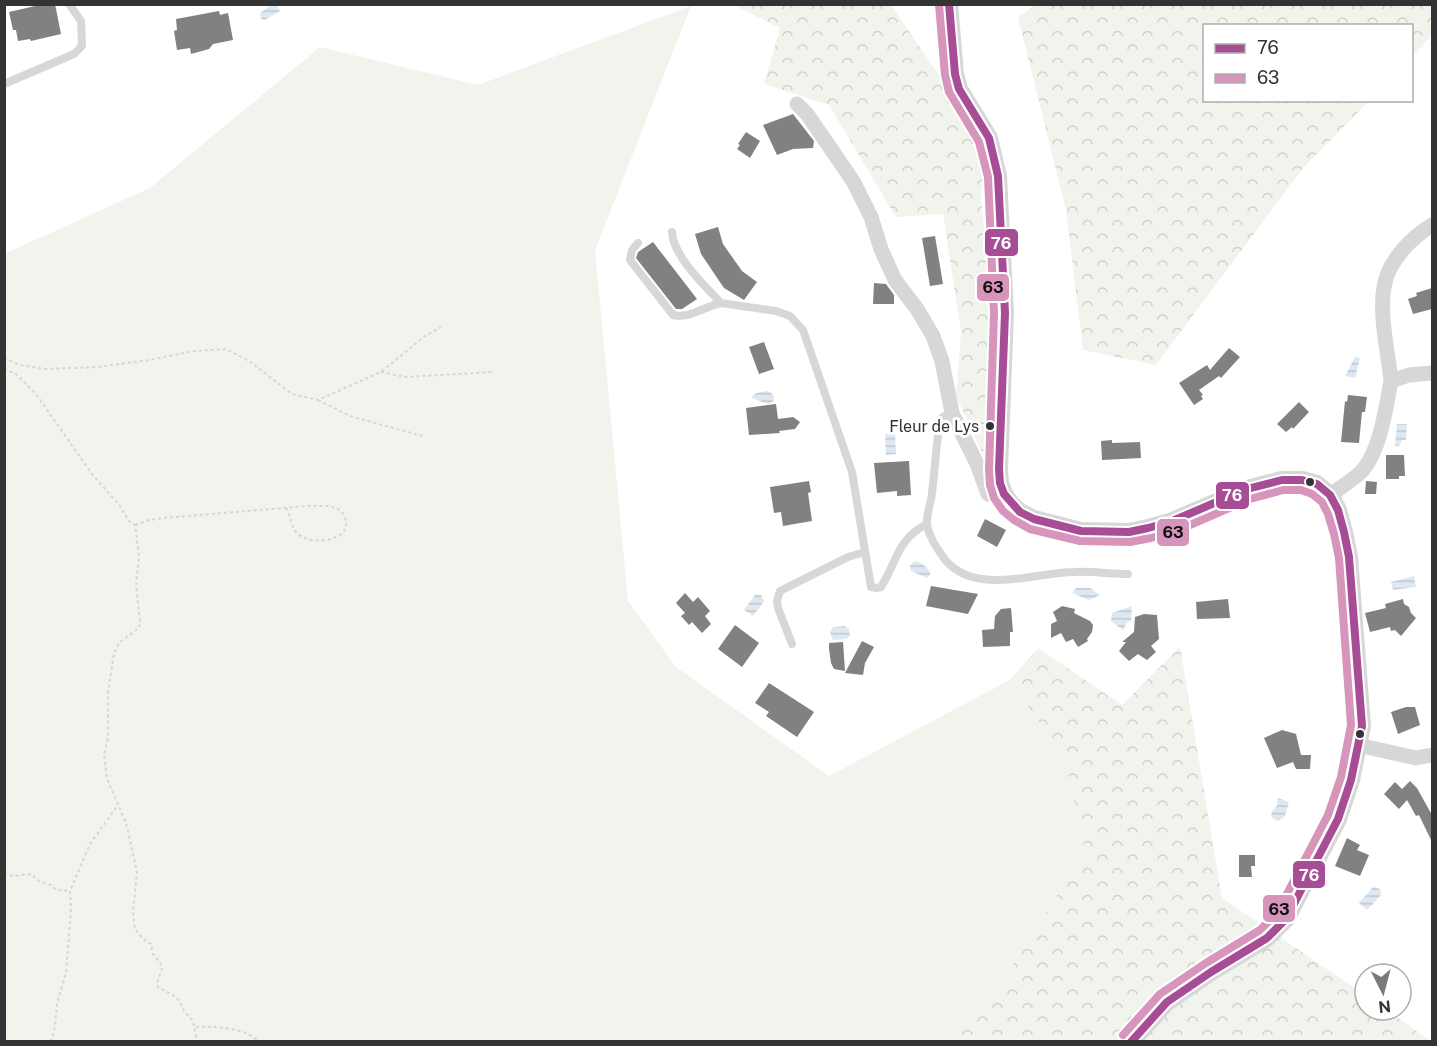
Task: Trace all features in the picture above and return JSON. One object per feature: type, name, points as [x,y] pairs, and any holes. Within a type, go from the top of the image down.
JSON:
[{"type":"street","points":[[949,4],[955,74],[959,89],[989,138],[998,176],[1005,313],[999,469],[1000,483],[1011,504],[1020,513],[1034,519],[1080,531],[1129,532],[1170,522],[1247,489],[1282,480],[1302,480],[1317,484],[1330,495],[1338,510],[1349,556],[1362,726],[1351,780],[1338,819],[1286,919],[1267,938],[1167,1002],[1131,1041]]},
{"type":"street","points":[[796,104],[807,114],[853,181],[871,217],[881,249],[895,280],[917,309],[933,336],[942,361],[952,413],[977,464],[988,494],[995,496],[1004,494]]},
{"type":"street","points":[[1330,495],[1361,472],[1371,457],[1391,381],[1382,305],[1384,285],[1405,247],[1432,225]]},
{"type":"street","points":[[1391,381],[1409,375],[1432,373]]},
{"type":"street","points":[[1358,745],[1416,758],[1432,755]]},
{"type":"lane","points":[[4,84],[74,54],[82,46],[81,21],[69,4]]},
{"type":"lane","points":[[672,232],[675,247],[684,260],[722,303]]},
{"type":"lane","points":[[638,243],[632,250],[630,260],[673,315],[686,316],[712,304],[722,303],[768,309],[790,316],[803,330],[852,472],[871,586],[877,588],[885,581],[895,557],[907,538],[927,524]]},
{"type":"lane","points":[[952,413],[940,421],[932,496],[927,515],[930,535],[945,560],[968,576],[996,580],[1073,572],[1128,574]]},
{"type":"lane","points":[[792,644],[778,608],[780,591],[848,557],[865,552]]},
{"type":"path","points":[[318,400],[381,372],[424,336],[441,327]]},
{"type":"path","points":[[4,358],[20,365],[45,369],[97,367],[194,351],[226,349],[249,361],[292,394],[318,400],[350,416],[422,436]]},
{"type":"path","points":[[4,369],[16,374],[36,394],[92,474],[135,525],[139,557],[136,584],[140,622],[139,628],[120,642],[114,653],[107,706],[108,738],[104,755],[105,764],[107,779],[126,823],[137,872],[133,912],[135,929],[151,944],[153,954],[161,964],[162,969],[157,983],[159,987],[176,997],[195,1027],[197,1041]]},
{"type":"path","points":[[381,372],[405,377],[492,372]]},
{"type":"path","points":[[135,525],[148,520],[164,518],[286,508],[330,506],[344,514],[345,528],[336,538],[328,541],[305,538],[294,529],[286,508]]},
{"type":"path","points":[[51,1041],[56,1008],[66,973],[71,909],[70,891],[90,844],[118,805]]},
{"type":"path","points":[[4,874],[14,876],[31,874],[40,882],[51,885],[56,890],[70,891]]},
{"type":"path","points":[[195,1027],[232,1029],[255,1037],[258,1041]]},
{"type":"green space","points":[[1037,4],[1432,5],[1432,35],[1413,56],[1413,24],[1203,24],[1203,102],[1368,102],[1303,168],[1156,365],[1083,350],[1066,210],[1018,17]]},
{"type":"green space","points":[[734,5],[891,5],[943,81],[984,167],[981,199],[992,305],[985,459],[956,396],[961,332],[943,214],[896,217],[829,105],[764,84],[780,28]]},
{"type":"green space","points":[[691,6],[595,250],[628,601],[676,667],[829,776],[1010,680],[1065,761],[1085,852],[991,999],[941,1042],[5,1041],[4,254],[150,188],[320,47],[478,85]]},
{"type":"green space","points":[[1180,647],[1222,898],[1353,987],[1353,1022],[1404,1022],[1432,1042],[941,1042],[991,999],[1085,852],[1065,761],[1010,680],[1038,648],[1122,705]]},
{"type":"shaded area","points":[[273,4],[277,5],[280,11],[265,20],[261,19],[260,13]]},
{"type":"shaded area","points":[[1355,357],[1360,358],[1355,378],[1345,376]]},
{"type":"shaded area","points":[[766,391],[774,396],[773,402],[768,404],[751,397],[756,393]]},
{"type":"shaded area","points":[[1397,424],[1407,424],[1406,440],[1402,440],[1399,446],[1395,446]]},
{"type":"shaded area","points":[[895,433],[896,454],[886,455],[885,434]]},
{"type":"shaded area","points":[[914,561],[929,570],[930,575],[927,578],[911,571],[910,566]]},
{"type":"shaded area","points":[[1414,576],[1416,587],[1393,590],[1391,582]]},
{"type":"shaded area","points":[[1076,588],[1090,588],[1100,595],[1089,600],[1072,593]]},
{"type":"shaded area","points":[[755,595],[761,595],[764,601],[753,616],[744,610]]},
{"type":"shaded area","points":[[1132,606],[1131,622],[1128,621],[1123,630],[1111,621],[1112,613]]},
{"type":"shaded area","points":[[845,626],[849,629],[850,636],[846,639],[833,640],[830,632],[833,627]]},
{"type":"shaded area","points":[[1278,798],[1289,802],[1285,816],[1278,821],[1271,817],[1272,811],[1277,806]]},
{"type":"shaded area","points":[[1373,887],[1380,889],[1381,895],[1367,910],[1359,903]]},
{"type":"building","points":[[44,4],[55,4],[61,34],[31,41],[30,39],[18,41],[9,12]]},
{"type":"building","points":[[219,11],[220,15],[228,13],[233,40],[213,44],[209,49],[191,54],[190,48],[177,50],[174,31],[177,30],[176,19]]},
{"type":"building","points":[[793,114],[814,141],[813,148],[793,149],[777,155],[763,125]]},
{"type":"building","points":[[746,132],[760,141],[750,158],[737,149]]},
{"type":"building","points":[[718,227],[723,244],[742,271],[757,282],[744,300],[724,288],[701,254],[695,234]]},
{"type":"building","points":[[935,236],[943,284],[930,286],[922,238]]},
{"type":"building","points":[[653,242],[697,299],[682,309],[676,309],[636,258],[638,252]]},
{"type":"building","points":[[874,283],[886,284],[894,295],[894,304],[873,304]]},
{"type":"building","points":[[1432,288],[1432,309],[1413,314],[1408,299],[1417,296],[1416,293]]},
{"type":"building","points":[[764,342],[774,369],[759,374],[749,347]]},
{"type":"building","points":[[1229,348],[1240,357],[1221,378],[1219,376],[1199,390],[1203,399],[1194,405],[1179,383],[1207,365],[1210,370]]},
{"type":"building","points":[[1348,395],[1367,397],[1365,412],[1362,412],[1359,443],[1341,442],[1345,401],[1347,402]]},
{"type":"building","points":[[1299,402],[1309,412],[1293,429],[1292,427],[1286,432],[1277,424]]},
{"type":"building","points":[[776,404],[778,419],[793,417],[800,422],[795,429],[779,431],[780,433],[749,435],[746,408]]},
{"type":"building","points":[[1112,440],[1112,443],[1140,442],[1141,458],[1102,460],[1101,441]]},
{"type":"building","points":[[1386,455],[1404,455],[1405,476],[1399,476],[1399,479],[1386,479]]},
{"type":"building","points":[[909,461],[911,495],[897,496],[897,491],[877,493],[874,463]]},
{"type":"building","points":[[809,481],[811,492],[808,493],[812,521],[783,526],[781,512],[774,513],[770,487]]},
{"type":"building","points":[[1366,481],[1377,482],[1376,494],[1365,494]]},
{"type":"building","points":[[985,519],[1006,530],[997,547],[977,536]]},
{"type":"building","points":[[931,586],[978,594],[968,614],[926,606]]},
{"type":"building","points":[[685,593],[693,602],[698,597],[710,611],[705,616],[711,624],[702,633],[692,622],[689,625],[681,616],[685,613],[676,603]]},
{"type":"building","points":[[1228,599],[1230,618],[1197,619],[1196,602]]},
{"type":"building","points":[[1403,599],[1404,604],[1409,607],[1416,618],[1401,636],[1395,630],[1391,631],[1390,627],[1370,632],[1365,613],[1386,608],[1385,604]]},
{"type":"building","points":[[1062,606],[1075,609],[1074,613],[1093,625],[1088,641],[1078,647],[1073,639],[1066,642],[1061,633],[1051,638],[1051,624],[1057,621],[1053,612]]},
{"type":"building","points":[[1011,608],[1013,632],[1010,632],[1010,646],[983,647],[982,630],[994,629],[995,616],[1001,609]]},
{"type":"building","points":[[1144,614],[1157,615],[1159,639],[1151,646],[1156,652],[1147,660],[1138,654],[1129,661],[1119,651],[1126,642],[1122,642],[1134,632],[1135,617]]},
{"type":"building","points":[[735,625],[759,643],[742,667],[718,649]]},
{"type":"building","points":[[862,641],[874,647],[865,663],[863,675],[845,673]]},
{"type":"building","points":[[843,642],[845,671],[834,669],[829,649],[829,643]]},
{"type":"building","points":[[769,683],[814,712],[797,737],[766,716],[769,712],[755,703]]},
{"type":"building","points":[[1406,707],[1415,707],[1420,725],[1398,734],[1391,712]]},
{"type":"building","points":[[1282,730],[1296,734],[1301,755],[1311,755],[1310,769],[1296,769],[1293,762],[1277,768],[1264,738]]},
{"type":"building","points":[[1410,781],[1417,788],[1432,815],[1432,842],[1419,815],[1416,816],[1407,800],[1399,809],[1384,794],[1395,782],[1402,789]]},
{"type":"building","points":[[1347,838],[1360,845],[1357,850],[1369,855],[1360,876],[1335,866]]},
{"type":"building","points":[[1239,855],[1255,855],[1255,866],[1251,866],[1252,877],[1239,877]]},
{"type":"transit line","name":"76","points":[[949,4],[955,74],[959,89],[989,138],[998,176],[1005,313],[999,469],[1004,494],[1020,512],[1034,519],[1081,531],[1129,532],[1170,522],[1247,489],[1282,480],[1302,480],[1317,484],[1330,495],[1338,510],[1349,557],[1362,726],[1351,780],[1338,819],[1286,919],[1267,938],[1167,1002],[1131,1042]]},
{"type":"transit line","name":"63","points":[[939,5],[945,75],[949,92],[979,142],[988,177],[994,313],[989,470],[994,498],[1003,511],[1030,529],[1080,541],[1130,542],[1174,532],[1250,499],[1283,490],[1301,490],[1312,494],[1322,502],[1328,514],[1339,558],[1351,725],[1341,777],[1328,815],[1277,913],[1260,930],[1160,994],[1123,1035]]},
{"type":"place","name":"Fleur de Lys","points":[[990,426]]}]
